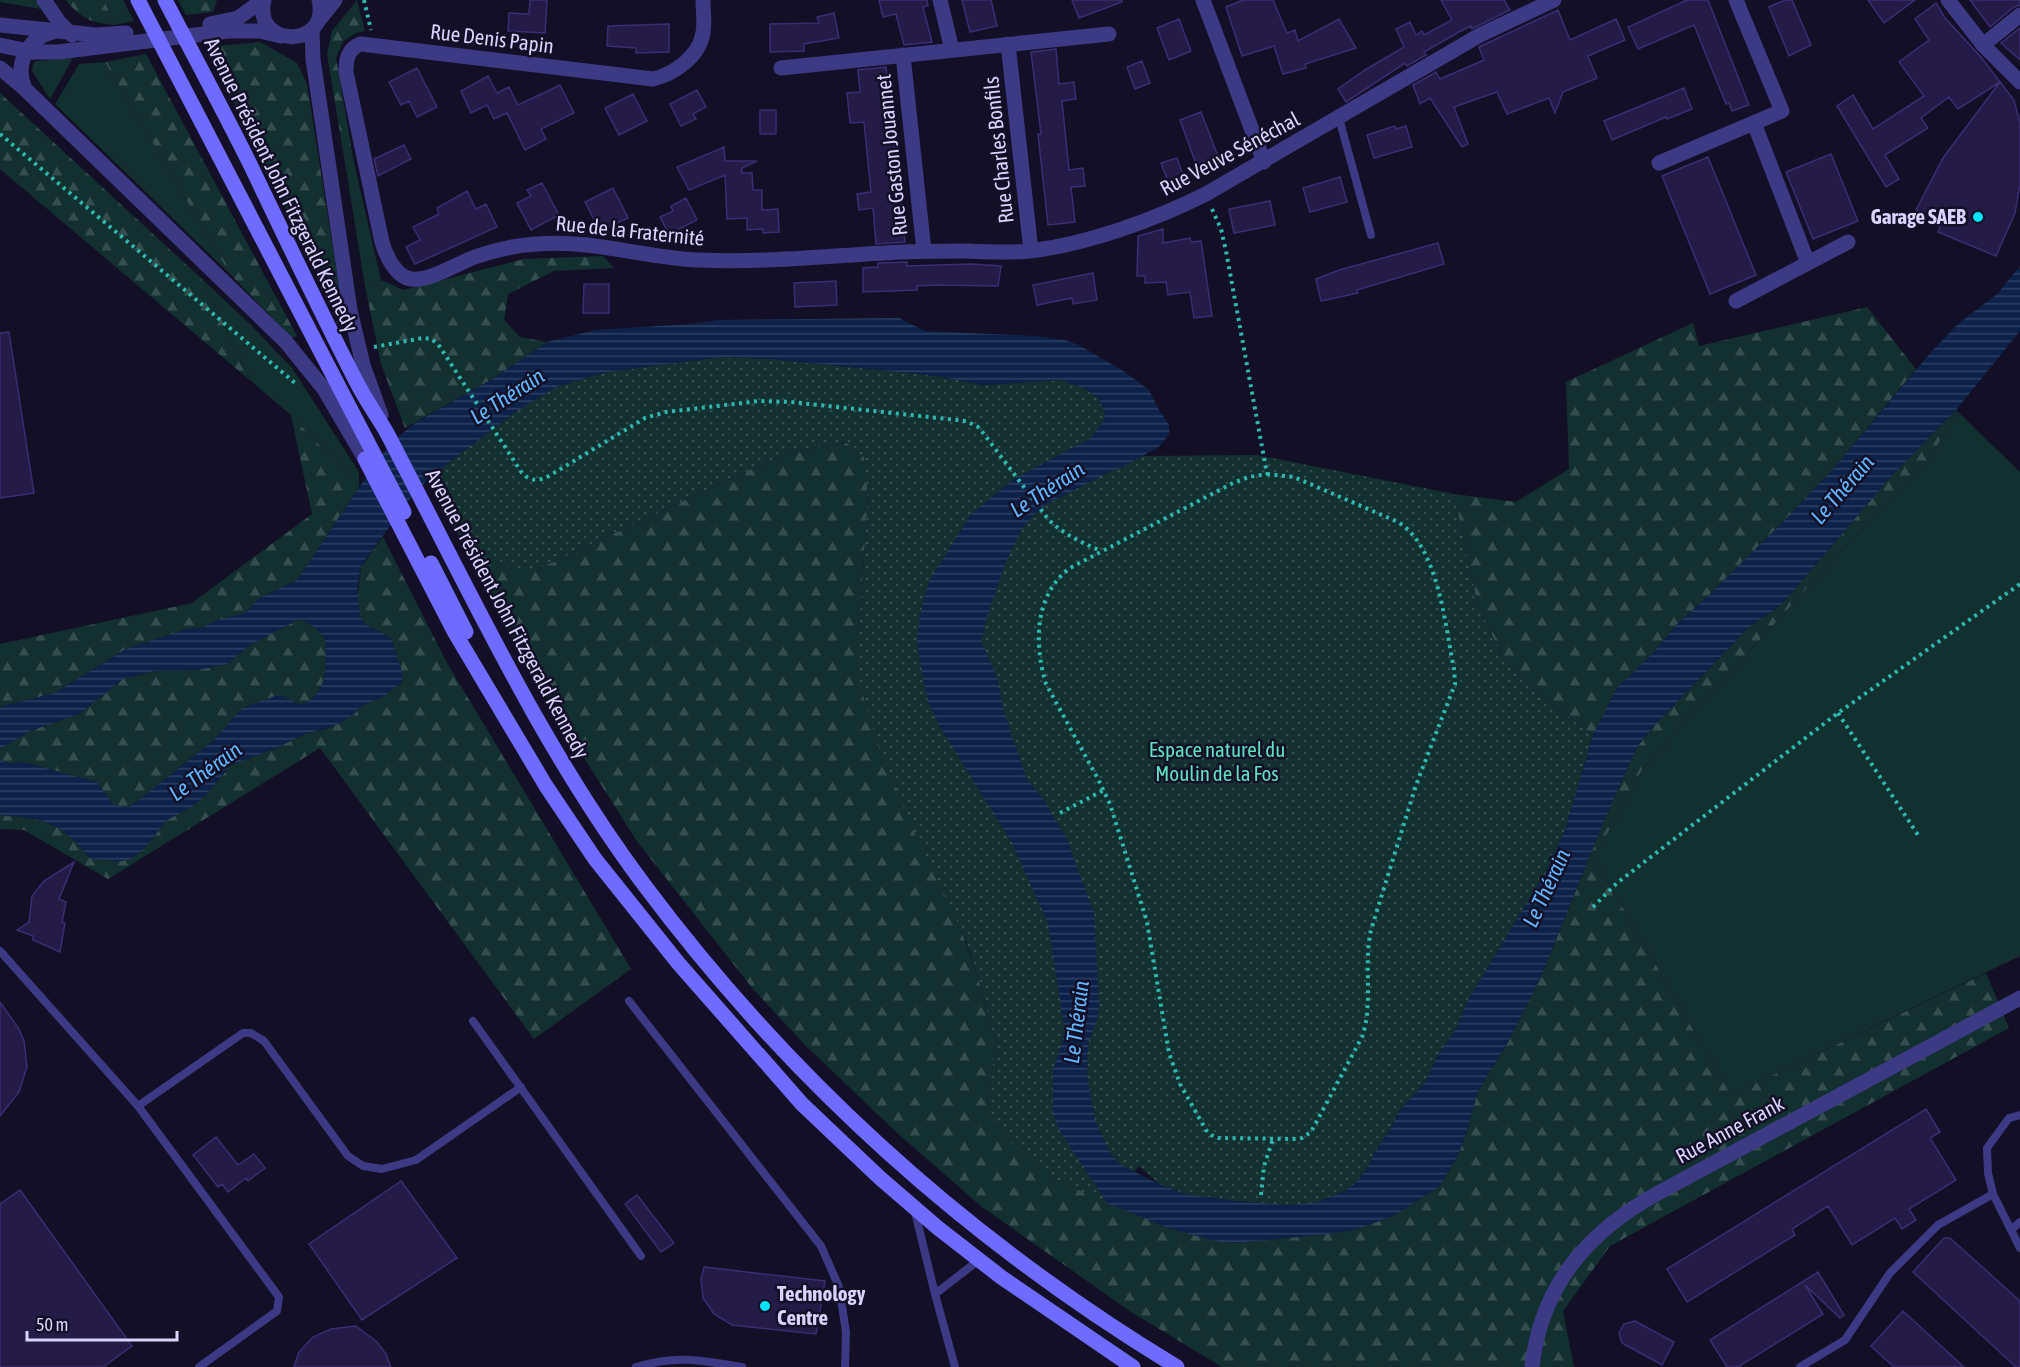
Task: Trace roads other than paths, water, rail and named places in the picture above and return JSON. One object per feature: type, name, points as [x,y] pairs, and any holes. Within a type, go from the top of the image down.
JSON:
[{"type":"main road","name":"Avenue Président John Fitzgerald Kennedy","points":[[138,0],[401,516],[459,618],[507,719],[580,838],[679,964],[802,1104],[851,1152],[979,1260],[1133,1367]]},
{"type":"main road","name":"Avenue Président John Fitzgerald Kennedy","points":[[165,0],[245,154],[357,383],[389,437],[525,700],[583,796],[644,885],[728,990],[792,1060],[880,1146],[957,1214],[1056,1288],[1177,1367]]},
{"type":"street","points":[[44,0],[64,31],[91,48]]},
{"type":"street","points":[[206,29],[238,18],[264,0]]},
{"type":"street","points":[[264,0],[265,21],[281,36]]},
{"type":"street","points":[[319,0],[320,14],[315,26],[313,59],[350,310],[369,385],[389,437]]},
{"type":"street","points":[[0,45],[26,51],[58,52],[91,48],[117,39],[206,29],[253,31],[295,38],[304,35],[315,26],[335,0]]},
{"type":"street","name":"Rue Denis Papin","points":[[367,175],[346,63],[348,55],[356,46],[361,44],[653,79],[672,73],[694,52],[703,36],[703,0]]},
{"type":"street","points":[[940,0],[952,50]]},
{"type":"street","points":[[1203,0],[1264,162]]},
{"type":"street","name":"Rue Veuve Sénéchal","points":[[717,261],[924,251],[1031,251],[1118,230],[1170,212],[1206,194],[1480,35],[1554,0]]},
{"type":"street","points":[[1659,163],[1782,111],[1736,0]]},
{"type":"street","points":[[1948,0],[1983,45],[2020,82]]},
{"type":"street","points":[[1983,45],[2020,15]]},
{"type":"street","points":[[0,25],[117,39]]},
{"type":"street","points":[[25,89],[20,70],[26,51],[42,35],[64,31]]},
{"type":"street","name":"Rue Charles Bonfils","points":[[952,50],[1110,34]]},
{"type":"street","name":"Rue Charles Bonfils","points":[[1008,44],[1031,251]]},
{"type":"street","name":"Rue Gaston Jouannet","points":[[781,69],[952,50]]},
{"type":"street","name":"Rue Gaston Jouannet","points":[[903,56],[924,251]]},
{"type":"street","points":[[0,68],[25,89],[286,342],[324,389],[368,452]]},
{"type":"street","points":[[1754,123],[1808,263]]},
{"type":"street","name":"Rue de la Fraternité","points":[[367,175],[384,250],[396,269],[406,278],[421,279],[481,255],[502,249],[537,244],[585,244],[660,256],[717,261]]},
{"type":"street","points":[[1736,301],[1848,242]]},
{"type":"street","name":"Rue Anne Frank","points":[[1532,1367],[1543,1320],[1560,1281],[1583,1248],[1619,1217],[1644,1200],[2020,999]]},
{"type":"lane","points":[[1339,117],[1371,235]]},
{"type":"lane","points":[[0,951],[138,1106],[279,1297],[277,1311],[199,1367]]},
{"type":"lane","points":[[629,1001],[821,1246],[839,1287],[846,1332],[845,1367]]},
{"type":"lane","points":[[473,1021],[641,1256]]},
{"type":"lane","points":[[138,1106],[243,1033],[251,1033],[264,1041],[348,1156],[363,1166],[382,1169],[416,1161],[521,1087]]},
{"type":"lane","points":[[2020,1115],[2009,1118],[1987,1148],[1988,1173],[1993,1194],[2020,1248]]},
{"type":"lane","points":[[1800,1367],[1845,1340],[1890,1273],[1938,1225],[1993,1194]]},
{"type":"lane","points":[[915,1208],[955,1367]]},
{"type":"lane","points":[[2011,1230],[2020,1222]]},
{"type":"lane","points":[[935,1294],[979,1260]]},
{"type":"lane","points":[[636,1367],[661,1360],[693,1359],[742,1367]]},
{"type":"water","name":"Le Thérain","points":[[2020,266],[2020,331],[1956,410],[1893,474],[1783,603],[1748,628],[1653,727],[1637,747],[1604,821],[1540,979],[1508,1042],[1478,1091],[1464,1140],[1457,1157],[1439,1187],[1393,1216],[1355,1230],[1234,1243],[1220,1242],[1171,1229],[1107,1203],[1059,1130],[1053,1113],[1053,1070],[1065,1032],[1048,923],[1012,843],[939,725],[928,701],[917,641],[920,615],[929,581],[971,514],[1014,479],[1089,439],[1104,421],[1105,414],[1099,399],[1086,389],[1061,380],[984,385],[936,376],[773,359],[720,357],[607,372],[558,386],[512,414],[429,478],[409,500],[361,566],[357,590],[360,616],[365,624],[391,638],[402,672],[402,682],[384,696],[361,706],[353,715],[337,725],[305,734],[274,749],[231,765],[205,796],[193,806],[167,820],[144,849],[131,859],[117,862],[90,858],[61,829],[51,824],[41,820],[0,815],[0,760],[11,764],[23,762],[97,782],[112,803],[117,806],[130,807],[214,740],[242,708],[275,696],[283,696],[301,705],[314,696],[319,691],[324,677],[325,639],[310,624],[299,619],[250,645],[227,664],[197,670],[154,671],[123,679],[79,714],[30,731],[0,749],[0,707],[55,693],[126,649],[246,613],[258,599],[297,580],[378,459],[398,437],[415,423],[494,378],[547,342],[595,330],[719,320],[899,318],[925,331],[1036,336],[1065,340],[1079,345],[1125,372],[1149,390],[1169,425],[1169,434],[1160,446],[1049,503],[1033,515],[1019,534],[1004,567],[981,641],[997,677],[1004,712],[1027,780],[1043,799],[1067,839],[1094,914],[1099,1001],[1098,1016],[1088,1044],[1087,1075],[1095,1120],[1110,1153],[1121,1165],[1185,1194],[1290,1205],[1318,1202],[1345,1191],[1356,1183],[1370,1164],[1399,1111],[1424,1084],[1438,1055],[1456,1029],[1468,1000],[1548,868],[1565,830],[1593,735],[1617,688],[1654,652],[1676,625],[1782,523],[1835,467],[1931,352],[1958,324],[1997,294]]},
{"type":"place","name":"Garage SAEB","points":[[1978,217]]},
{"type":"place","name":"Technology Centre","points":[[765,1306]]},
{"type":"park label","name":"Espace naturel du Moulin de la Fos","points":[[1217,762]]}]
